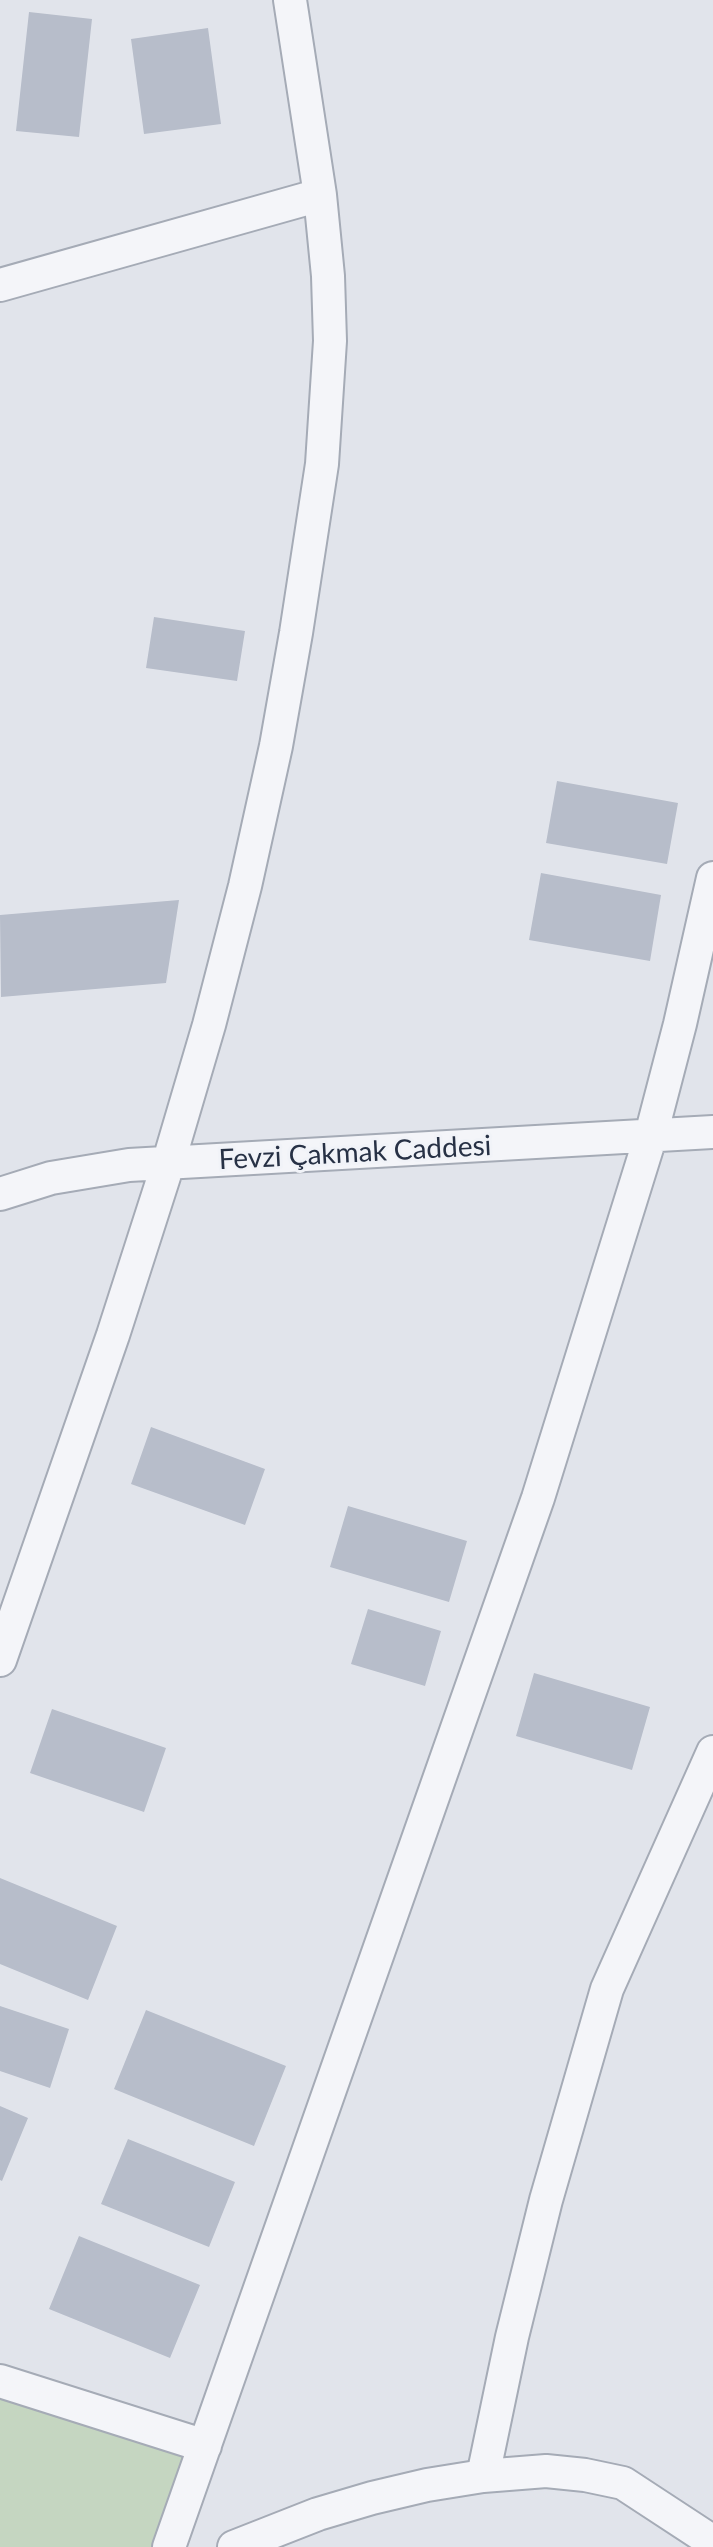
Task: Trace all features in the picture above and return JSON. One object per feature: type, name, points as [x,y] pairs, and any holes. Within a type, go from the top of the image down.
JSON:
[{"type":"street","points":[[0,1660],[84,1420],[168,1164],[209,1025],[245,886],[276,746],[314,520],[328,407],[330,341],[328,276],[320,195],[290,0]]},
{"type":"street","points":[[0,285],[320,195]]},
{"type":"street","points":[[169,2547],[538,1498],[651,1135],[713,878]]},
{"type":"street","name":"Fevzi Çakmak Caddesi","points":[[0,1194],[90,1170],[713,1132]]},
{"type":"street","points":[[483,2476],[512,2337],[546,2200],[607,1989],[713,1752]]},
{"type":"street","points":[[0,2381],[205,2446]]},
{"type":"street","points":[[234,2547],[318,2514],[372,2498],[483,2476],[546,2471],[623,2483],[713,2542]]},
{"type":"green space","points":[[0,2394],[199,2461],[169,2547],[0,2547]]},
{"type":"building","points":[[29,12],[92,19],[79,137],[16,131]]},
{"type":"building","points":[[208,28],[221,124],[144,134],[131,39]]},
{"type":"building","points":[[154,617],[245,631],[237,681],[146,668]]},
{"type":"building","points":[[557,781],[678,803],[667,864],[546,843]]},
{"type":"building","points":[[541,873],[661,895],[650,961],[529,940]]},
{"type":"building","points":[[179,900],[166,983],[1,997],[0,915]]},
{"type":"building","points":[[151,1427],[265,1469],[245,1525],[131,1484]]},
{"type":"building","points":[[348,1506],[467,1541],[449,1602],[330,1567]]},
{"type":"building","points":[[368,1609],[441,1631],[425,1686],[351,1664]]},
{"type":"building","points":[[534,1673],[650,1707],[632,1770],[516,1736]]},
{"type":"building","points":[[52,1709],[166,1748],[144,1812],[30,1773]]},
{"type":"building","points":[[0,1878],[117,1926],[88,2000],[0,1964]]},
{"type":"building","points":[[0,2006],[69,2029],[50,2088],[0,2071]]},
{"type":"building","points":[[146,2010],[286,2066],[254,2146],[114,2089]]},
{"type":"building","points":[[0,2106],[28,2118],[2,2181],[0,2180]]},
{"type":"building","points":[[128,2139],[235,2182],[209,2247],[101,2204]]},
{"type":"building","points":[[79,2236],[200,2285],[170,2358],[49,2309]]}]
